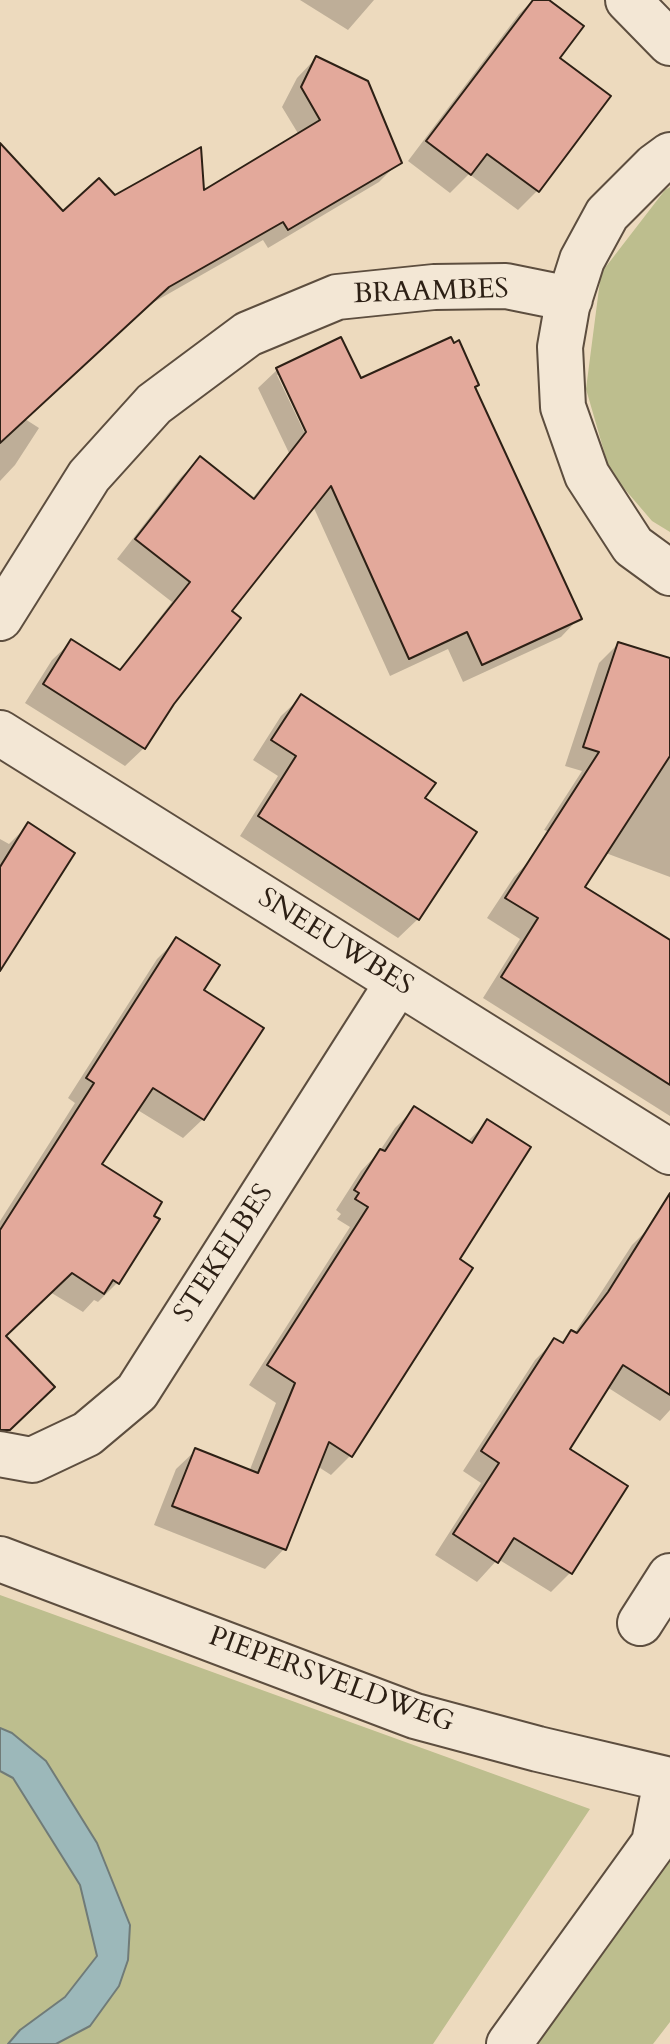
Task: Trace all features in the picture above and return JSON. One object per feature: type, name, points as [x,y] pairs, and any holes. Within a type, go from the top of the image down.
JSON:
[{"type":"street","points":[[628,0],[670,43]]},
{"type":"street","points":[[670,155],[607,214],[582,260],[560,347],[563,407],[587,475],[633,546],[670,573]]},
{"type":"street","name":"BRAAMBES","points":[[0,618],[89,476],[154,404],[248,334],[337,297],[434,287],[506,286],[570,299]]},
{"type":"street","name":"SNEEUWBES","points":[[0,733],[670,1152]]},
{"type":"street","name":"STEKELBES","points":[[0,1454],[32,1460],[87,1434],[137,1392],[398,982]]},
{"type":"street","name":"PIEPERSVELDWEG","points":[[0,1559],[415,1716],[668,1780]]},
{"type":"street","points":[[640,1623],[670,1576]]},
{"type":"street","points":[[509,2044],[654,1843],[668,1780]]},
{"type":"green space","points":[[670,187],[670,532],[652,521],[610,472],[586,389],[601,273]]},
{"type":"green space","points":[[0,1595],[590,1809],[433,2044],[56,2044],[90,2026],[119,1986],[97,1843],[46,1761],[12,1733],[0,1728]]},
{"type":"green space","points":[[0,1771],[13,1778],[80,1885],[97,1957],[65,1997],[20,2030],[8,2044],[0,2044]]},
{"type":"green space","points":[[670,1855],[670,2022],[653,2044],[532,2044]]},
{"type":"water","points":[[0,1728],[12,1733],[46,1761],[97,1843],[130,1925],[128,1960],[119,1986],[90,2026],[56,2044],[8,2044],[20,2030],[65,1997],[97,1956],[80,1885],[13,1778],[0,1771]]},
{"type":"building","points":[[533,0],[549,0],[584,26],[560,58],[611,96],[539,192],[487,154],[471,175],[426,141]]},
{"type":"building","points":[[316,56],[368,81],[402,163],[288,230],[283,222],[169,287],[0,443],[0,143],[63,211],[99,178],[115,195],[201,147],[204,190],[320,120],[301,87]]},
{"type":"building","points":[[341,337],[361,378],[451,337],[454,343],[459,340],[479,385],[475,387],[582,619],[482,665],[467,632],[409,659],[331,486],[232,611],[241,618],[174,704],[145,749],[43,684],[71,639],[120,670],[190,582],[135,539],[200,456],[254,499],[306,432],[276,368]]},
{"type":"building","points":[[618,642],[670,658],[670,756],[585,887],[670,940],[670,1085],[501,977],[538,918],[505,898],[599,752],[583,747]]},
{"type":"building","points":[[301,694],[436,783],[425,798],[477,832],[419,920],[258,816],[296,756],[271,740]]},
{"type":"building","points":[[28,822],[75,853],[0,971],[0,867]]},
{"type":"building","points":[[176,937],[220,965],[204,990],[264,1028],[204,1120],[153,1088],[102,1164],[162,1202],[154,1216],[160,1219],[119,1284],[113,1280],[104,1294],[72,1273],[6,1336],[55,1387],[10,1430],[0,1430],[0,1230],[94,1083],[86,1078]]},
{"type":"building","points":[[414,1106],[472,1143],[487,1119],[531,1147],[460,1259],[473,1268],[352,1457],[329,1442],[286,1550],[172,1506],[195,1448],[258,1473],[295,1383],[267,1365],[368,1207],[355,1199],[359,1193],[354,1190],[380,1149],[385,1151]]},
{"type":"building","points":[[670,1193],[670,1395],[623,1365],[570,1449],[628,1486],[572,1574],[514,1538],[498,1563],[453,1534],[499,1463],[481,1451],[554,1338],[563,1343],[571,1330],[577,1333],[608,1292]]}]
